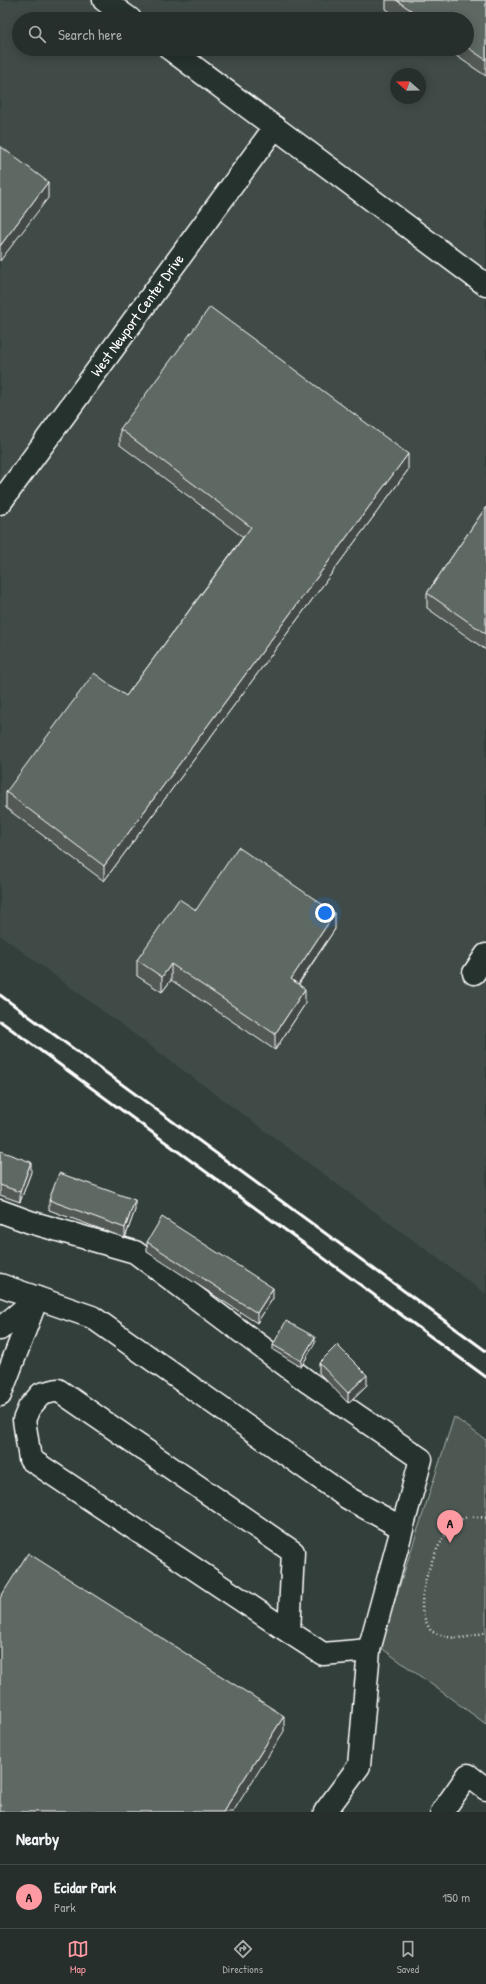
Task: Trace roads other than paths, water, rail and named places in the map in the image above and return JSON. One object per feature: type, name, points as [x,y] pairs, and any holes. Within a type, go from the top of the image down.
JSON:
[{"type":"street","points":[[104,0],[120,12]]},
{"type":"street","points":[[179,56],[486,284]]},
{"type":"street","name":"West Newport Center Drive","points":[[0,503],[275,127]]},
{"type":"street","points":[[0,1211],[30,1222],[135,1252],[308,1382],[421,1459],[369,1650],[359,1766],[325,1812]]},
{"type":"street","points":[[0,1285],[92,1317],[348,1498],[402,1528]]},
{"type":"street","points":[[0,1329],[37,1298]]},
{"type":"street","points":[[0,1395],[37,1298]]},
{"type":"street","points":[[289,1632],[293,1552],[58,1390],[41,1394],[29,1408],[24,1420],[30,1459],[289,1632],[322,1654],[369,1650]]},
{"type":"street","points":[[442,1812],[468,1775],[486,1789]]},
{"type":"railway","points":[[0,995],[486,1351]]},
{"type":"railway","points":[[0,1021],[486,1377]]},
{"type":"place","name":"Ecidar Park","points":[[450,1543]]}]
